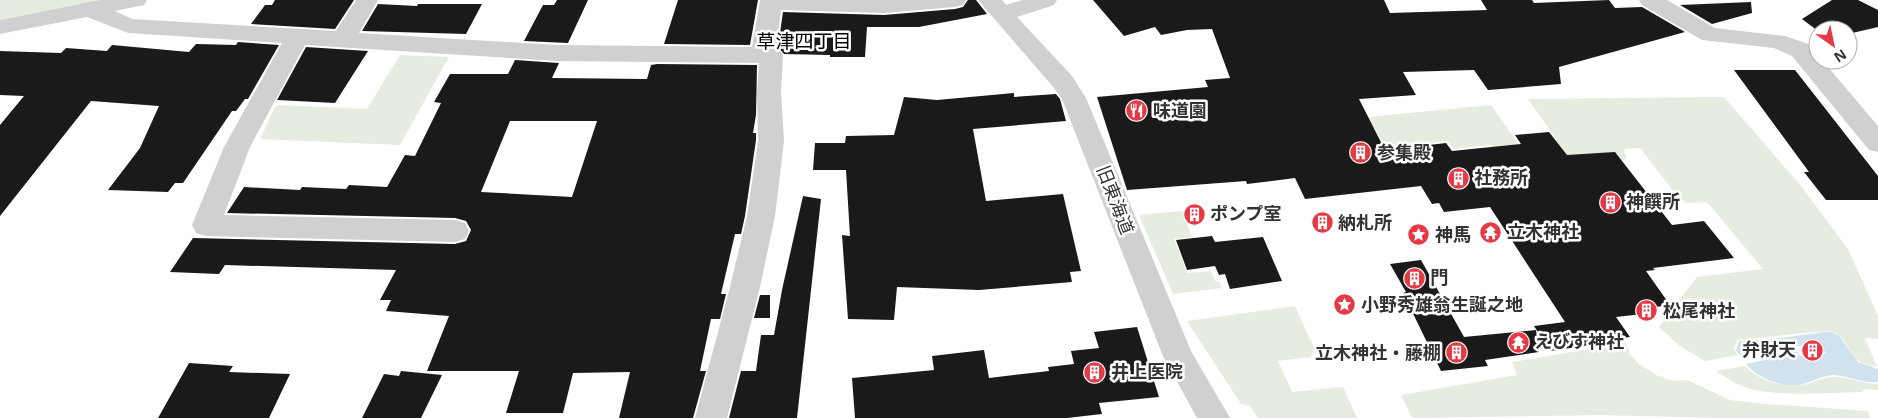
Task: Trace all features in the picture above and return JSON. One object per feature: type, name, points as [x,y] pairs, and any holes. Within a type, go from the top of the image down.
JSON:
[{"type":"street","points":[[0,27],[136,0]]},
{"type":"street","points":[[344,39],[367,0]]},
{"type":"street","points":[[762,55],[771,2],[884,6],[955,0]]},
{"type":"street","points":[[996,7],[1046,0]]},
{"type":"street","points":[[1650,0],[1710,35],[1777,42],[1800,50],[1878,143]]},
{"type":"street","name":"旧東海道","points":[[996,7],[1063,82],[1074,98],[1178,356],[1214,418]]},
{"type":"street","points":[[89,9],[128,26],[556,53],[771,55],[769,92],[771,141],[761,216],[745,287],[711,418]]},
{"type":"street","points":[[298,36],[237,147],[206,225],[455,231]]},
{"type":"shaded area","points":[[0,0],[101,0],[0,20]]},
{"type":"shaded area","points":[[400,55],[449,57],[400,145],[260,139],[276,105],[367,109]]},
{"type":"shaded area","points":[[1724,97],[1801,186],[1848,249],[1878,316],[1878,339],[1865,338],[1877,367],[1859,361],[1837,334],[1828,331],[1737,340],[1734,349],[1738,355],[1705,361],[1680,346],[1659,327],[1697,277],[1763,269],[1707,202],[1686,203],[1678,197],[1640,148],[1625,149],[1624,152],[1627,158],[1622,161],[1567,167],[1548,142],[1557,140],[1528,99]]},
{"type":"shaded area","points":[[1491,105],[1519,145],[1493,148],[1490,145],[1453,149],[1448,141],[1386,148],[1368,117]]},
{"type":"shaded area","points":[[1182,211],[1192,237],[1174,239],[1187,273],[1211,271],[1215,281],[1219,281],[1222,288],[1173,294],[1139,215]]},
{"type":"shaded area","points":[[1295,306],[1315,350],[1310,357],[1278,361],[1292,392],[1343,387],[1357,418],[1258,418],[1250,406],[1241,404],[1187,321]]},
{"type":"shaded area","points":[[1626,343],[1630,354],[1640,365],[1658,376],[1673,381],[1687,380],[1730,400],[1868,411],[1870,418],[1716,418],[1601,415],[1412,418],[1401,395],[1517,375],[1512,362]]},
{"type":"shaded area","points":[[1745,366],[1759,377],[1784,385],[1802,385],[1826,378],[1838,377],[1878,384],[1878,390],[1865,389],[1861,392],[1793,394],[1767,392],[1745,387],[1716,371]]},
{"type":"water","points":[[1832,332],[1839,336],[1858,362],[1878,369],[1878,382],[1866,382],[1832,375],[1798,385],[1777,383],[1756,373],[1746,364],[1791,354],[1790,350],[1749,357],[1740,355],[1736,350],[1739,341],[1766,340]],"holes":[[[1817,342],[1826,353],[1800,356],[1794,347]]]},
{"type":"building","points":[[275,0],[354,0],[335,29],[251,24],[265,5],[272,5]]},
{"type":"building","points":[[557,0],[588,0],[568,43],[524,41],[543,5],[554,5]]},
{"type":"building","points":[[678,0],[758,0],[750,45],[664,44]]},
{"type":"building","points":[[968,0],[976,0],[987,14],[919,27],[867,27],[865,57],[784,54],[778,47],[783,12],[884,15],[955,9],[963,7]]},
{"type":"building","points":[[1093,0],[1384,0],[1390,13],[1487,10],[1481,0],[1532,0],[1534,3],[1609,0],[1615,8],[1642,7],[1685,32],[1559,67],[1561,84],[1488,90],[1474,70],[1403,72],[1416,95],[1359,99],[1385,150],[1446,143],[1452,151],[1521,144],[1515,135],[1549,132],[1567,155],[1615,152],[1672,225],[1704,221],[1734,258],[1653,268],[1655,270],[1646,271],[1670,305],[1648,308],[1652,313],[1616,317],[1630,337],[1550,351],[1534,326],[1565,322],[1490,207],[1444,212],[1439,203],[1432,204],[1421,186],[1305,199],[1295,178],[1247,184],[1246,181],[1127,190],[1097,97],[1208,87],[1205,80],[1230,78],[1212,29],[1187,30],[1161,35],[1155,27],[1124,36]]},
{"type":"building","points":[[1832,0],[1858,0],[1878,10],[1878,27],[1858,32],[1858,20],[1808,20],[1808,24],[1802,19]]},
{"type":"building","points":[[1751,2],[1752,13],[1712,24],[1680,5]]},
{"type":"building","points":[[378,4],[417,6],[418,4],[482,4],[466,34],[362,31]]},
{"type":"building","points":[[238,42],[279,45],[248,99],[245,99],[236,111],[232,111],[183,183],[175,183],[168,192],[108,190],[140,148],[159,106],[91,101],[0,216],[0,125],[24,96],[0,95],[0,51],[61,53],[66,48],[107,51],[112,45],[189,52],[196,44],[236,45]]},
{"type":"building","points":[[306,47],[368,51],[335,103],[277,100]]},
{"type":"building","points":[[515,60],[559,63],[552,78],[647,79],[651,65],[657,64],[757,65],[756,115],[753,133],[756,133],[756,140],[745,216],[741,234],[735,234],[721,294],[726,294],[720,319],[711,319],[700,371],[706,371],[693,418],[619,418],[630,372],[573,373],[563,413],[506,413],[519,371],[427,371],[449,316],[386,311],[391,300],[380,300],[396,270],[225,265],[219,274],[170,272],[193,238],[455,244],[466,241],[471,230],[466,221],[455,218],[227,213],[244,187],[300,190],[302,187],[346,189],[349,185],[387,187],[405,155],[415,156],[441,103],[434,102],[450,74],[508,74]],"holes":[[[510,121],[597,121],[572,197],[481,192]]]},
{"type":"building","points":[[1734,70],[1795,70],[1878,176],[1878,200],[1826,200],[1804,172],[1809,172]]},
{"type":"building","points":[[1014,93],[1014,97],[1056,94],[1060,99],[1066,121],[973,129],[986,201],[1063,194],[1081,271],[1070,272],[1072,282],[979,290],[897,287],[894,320],[848,319],[842,235],[850,236],[846,170],[813,170],[815,143],[845,143],[846,136],[894,135],[904,97],[937,100]]},
{"type":"building","points":[[803,196],[821,199],[797,418],[729,418],[741,371],[756,371],[761,335],[774,335]]},
{"type":"building","points":[[1212,236],[1215,242],[1263,237],[1282,281],[1230,289],[1225,274],[1219,275],[1215,266],[1187,270],[1176,240]]},
{"type":"building","points":[[1421,260],[1464,337],[1536,330],[1539,352],[1485,360],[1488,366],[1441,371],[1403,293],[1406,292],[1390,264]]},
{"type":"building","points":[[760,295],[770,295],[770,318],[754,318]]},
{"type":"building","points":[[1137,327],[1159,397],[1099,403],[1102,414],[1067,418],[855,418],[852,378],[934,370],[932,356],[984,350],[989,378],[1049,371],[1048,367],[1074,364],[1071,351],[1099,348],[1094,332]]},
{"type":"building","points":[[189,363],[233,366],[229,372],[290,374],[269,418],[158,418]]},
{"type":"building","points":[[401,371],[442,375],[421,418],[362,418],[384,374],[399,376]]},
{"type":"place","name":"味道園","points":[[1137,111]]},
{"type":"place","name":"参集殿","points":[[1361,153]]},
{"type":"place","name":"社務所","points":[[1458,178]]},
{"type":"place","name":"神饌所","points":[[1610,202]]},
{"type":"place","name":"ポンプ室","points":[[1194,214]]},
{"type":"place","name":"納札所","points":[[1322,223]]},
{"type":"place","name":"立木神社","points":[[1491,232]]},
{"type":"place","name":"神馬","points":[[1419,235]]},
{"type":"place","name":"門","points":[[1414,278]]},
{"type":"place","name":"小野秀雄翁生誕之地","points":[[1345,305]]},
{"type":"place","name":"松尾神社","points":[[1647,311]]},
{"type":"place","name":"えびす神社","points":[[1518,342]]},
{"type":"place","name":"弁財天","points":[[1812,350]]},
{"type":"place","name":"立木神社・藤棚","points":[[1457,353]]},
{"type":"place","name":"井上医院","points":[[1095,372]]},
{"type":"district","name":"草津四丁目","points":[[804,41]]}]
